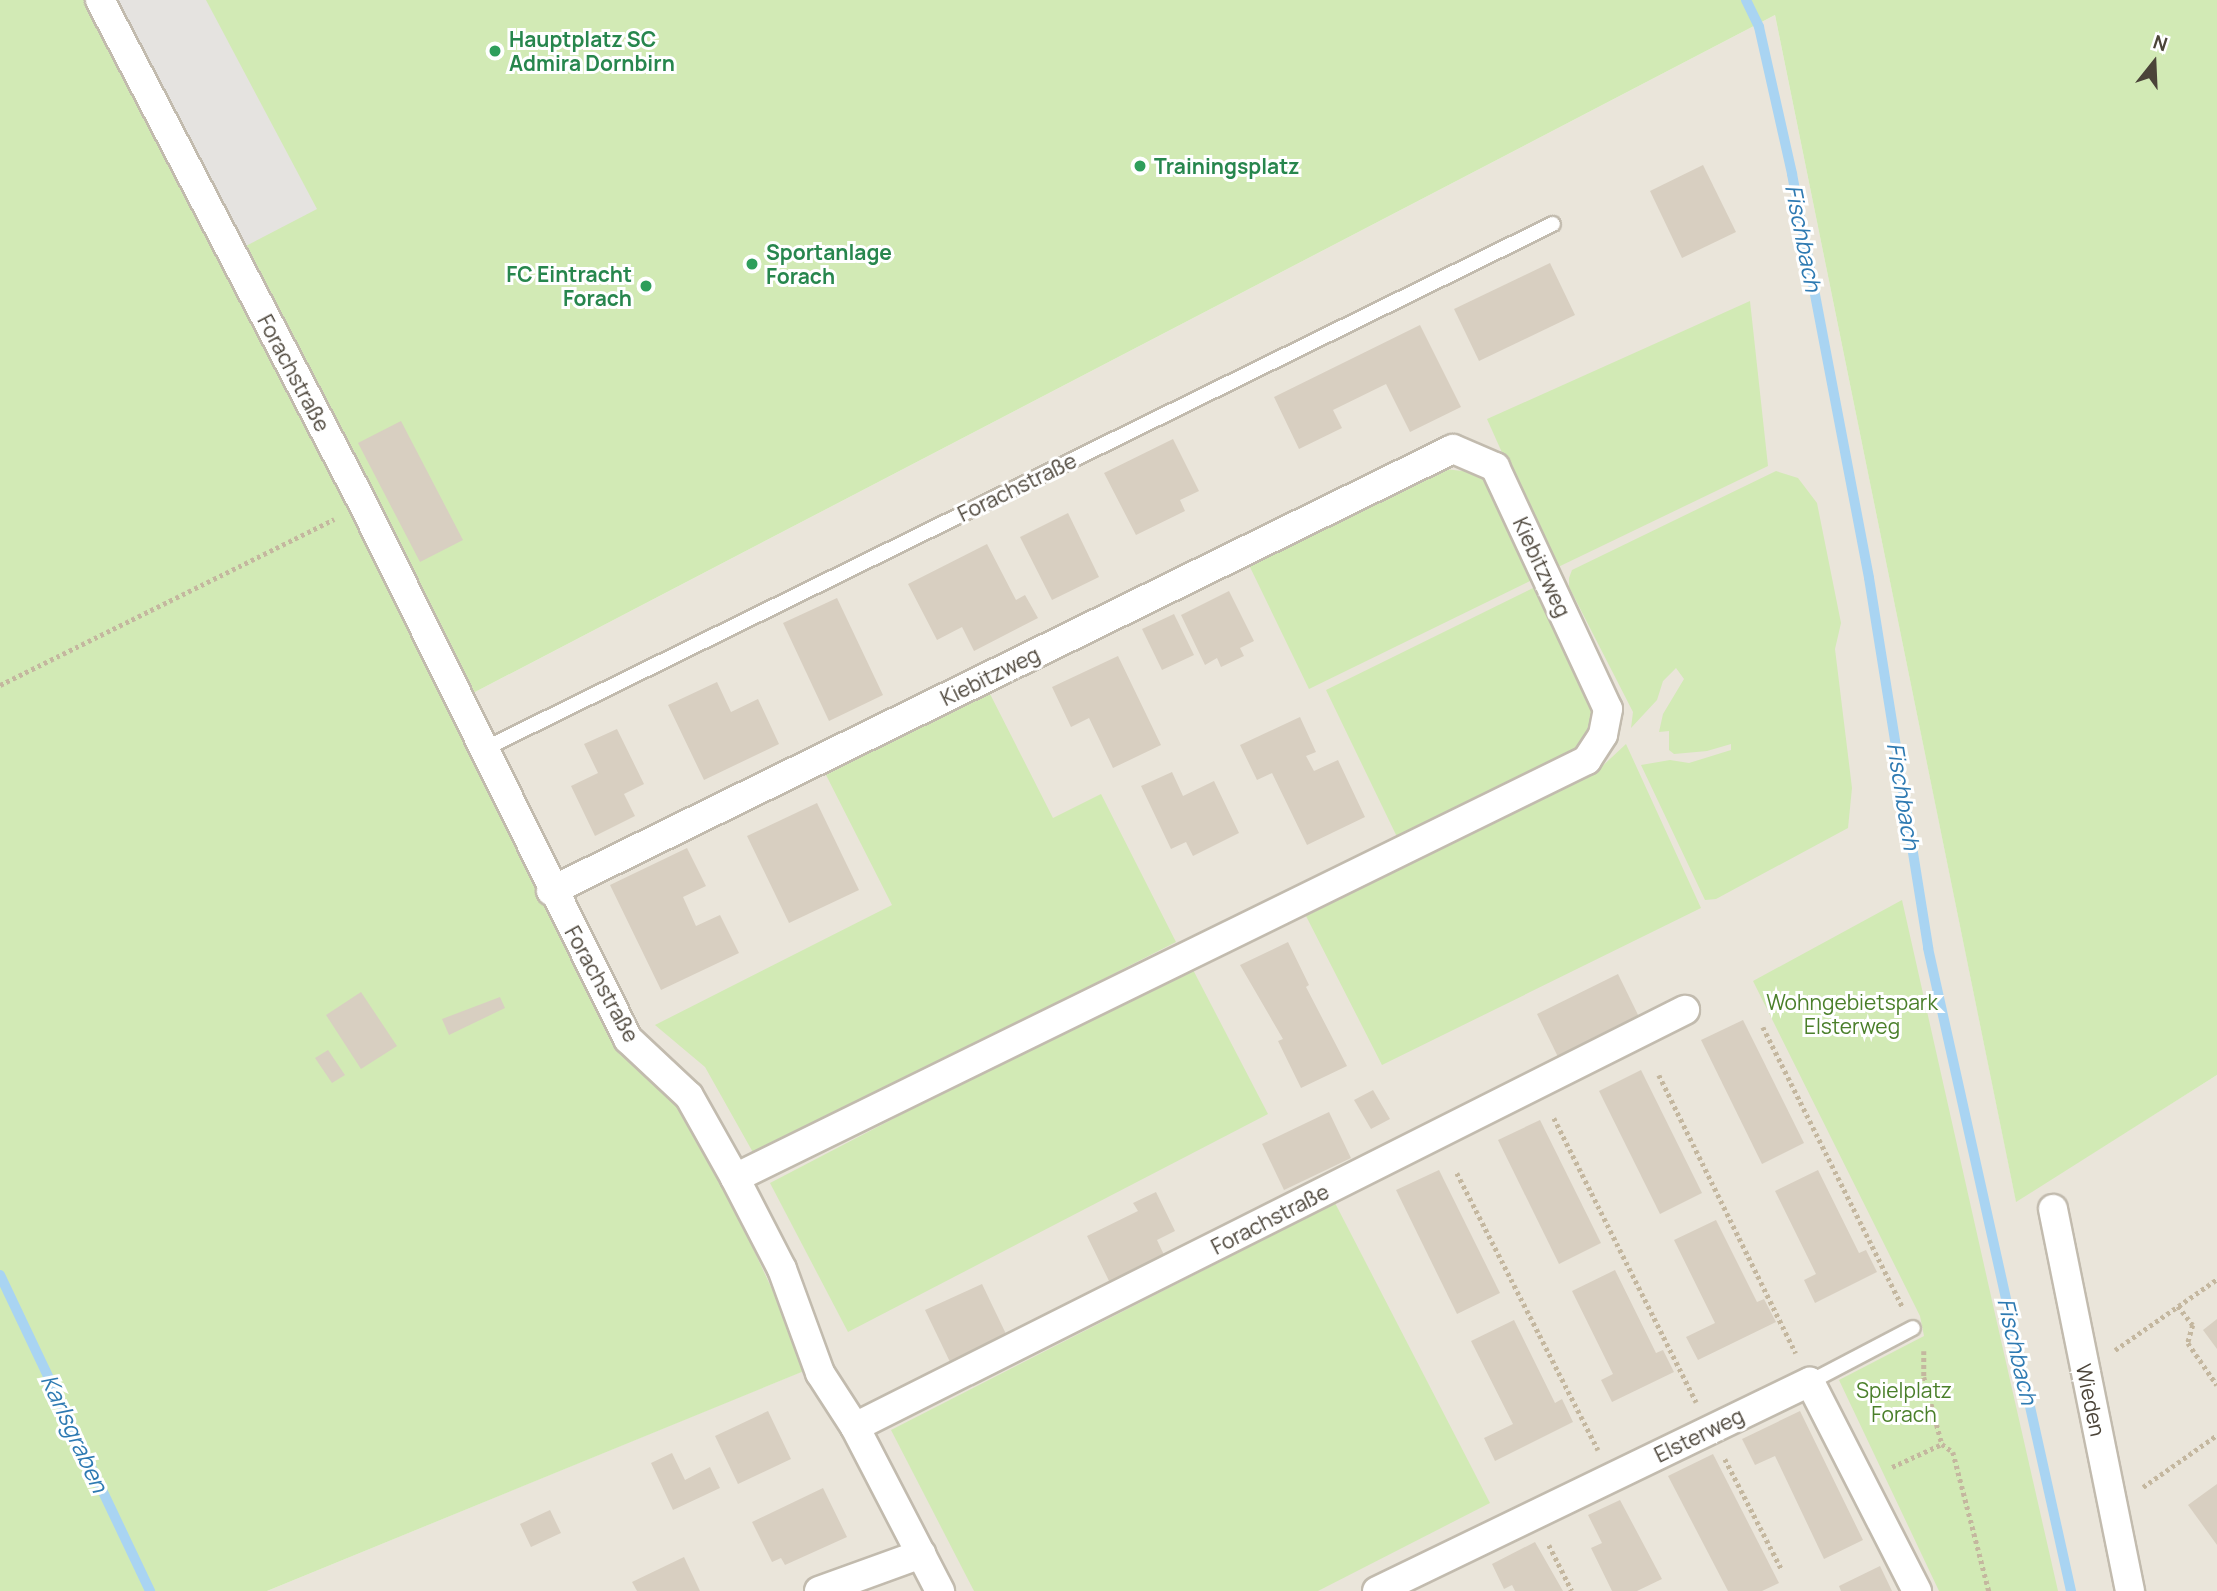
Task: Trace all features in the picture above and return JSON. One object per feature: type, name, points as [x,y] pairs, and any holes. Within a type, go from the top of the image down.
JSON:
[{"type":"street","name":"Forachstraße","points":[[100,0],[363,504],[551,891],[628,1039],[689,1096],[782,1269],[821,1373],[855,1427],[940,1591]]},
{"type":"street","name":"Kiebitzweg","points":[[551,891],[1453,449],[1495,467],[1608,709],[1603,735],[1587,760],[735,1178]]},
{"type":"street","name":"Forachstraße","points":[[855,1427],[1685,1010]]},
{"type":"street","name":"Wieden","points":[[2053,1209],[2130,1591]]},
{"type":"street","name":"Elsterweg","points":[[1377,1591],[1810,1382]]},
{"type":"street","points":[[1810,1382],[1917,1591]]},
{"type":"street","points":[[819,1591],[921,1554]]},
{"type":"lane","name":"Forachstraße","points":[[482,750],[1553,224]]},
{"type":"lane","points":[[1810,1382],[1913,1328]]},
{"type":"path","points":[[0,685],[363,504]]},
{"type":"path","points":[[1763,1027],[1923,1350],[1924,1377],[1942,1444],[1953,1452],[1989,1591]]},
{"type":"path","points":[[1659,1075],[1810,1382]]},
{"type":"path","points":[[1554,1118],[1782,1568]]},
{"type":"path","points":[[1457,1173],[1612,1477]]},
{"type":"path","points":[[2085,1370],[2217,1279]]},
{"type":"path","points":[[2178,1306],[2193,1325],[2188,1343],[2217,1385]]},
{"type":"path","points":[[2113,1507],[2217,1435]]},
{"type":"path","points":[[1861,1481],[1942,1444]]},
{"type":"path","points":[[1534,1515],[1572,1591]]},
{"type":"shaded area","points":[[117,0],[206,0],[317,209],[246,246]]},
{"type":"shaded area","points":[[1775,15],[2016,1201],[2217,1075],[2217,1591],[267,1591],[808,1369],[625,1043],[454,703]]},
{"type":"green space","points":[[0,0],[2217,0],[2217,1075],[2016,1202],[1775,15],[454,703],[625,1043],[687,1106],[809,1369],[267,1591],[0,1591]]},
{"type":"green space","points":[[1750,301],[1768,466],[1554,569],[1487,419]]},
{"type":"green space","points":[[1435,468],[1472,472],[1486,482],[1534,579],[1309,689],[1248,563]]},
{"type":"green space","points":[[1776,471],[1798,478],[1817,503],[1841,623],[1835,649],[1852,788],[1848,828],[1716,899],[1705,900],[1641,765],[1670,760],[1689,763],[1731,750],[1731,744],[1707,751],[1674,754],[1669,750],[1669,731],[1659,732],[1663,714],[1684,679],[1676,668],[1663,681],[1657,700],[1631,728],[1633,712],[1569,587],[1569,578],[1572,570]]},
{"type":"green space","points":[[1537,586],[1594,705],[1586,740],[1569,756],[1399,841],[1326,690]]},
{"type":"green space","points":[[989,692],[1053,818],[1101,794],[1176,942],[755,1156],[705,1067],[655,1025],[892,905],[826,775]]},
{"type":"green space","points":[[1626,744],[1701,908],[1382,1065],[1306,916],[1596,772]]},
{"type":"green space","name":"Wohngebietspark Elsterweg","points":[[1902,900],[2058,1591],[1939,1591],[1839,1380],[1924,1336],[1920,1316],[1753,981]]},
{"type":"green space","points":[[1190,964],[1268,1114],[848,1332],[770,1183]]},
{"type":"green space","points":[[1335,1203],[1490,1503],[1318,1591],[974,1591],[891,1430]]},
{"type":"building","points":[[1703,165],[1736,232],[1682,258],[1650,191]]},
{"type":"building","points":[[1550,263],[1575,315],[1479,361],[1454,309]]},
{"type":"building","points":[[1420,325],[1461,407],[1410,432],[1386,384],[1333,410],[1342,428],[1299,449],[1274,397]]},
{"type":"building","points":[[401,421],[463,540],[420,562],[358,443]]},
{"type":"building","points":[[1173,439],[1199,491],[1180,500],[1185,511],[1136,535],[1104,473]]},
{"type":"building","points":[[1068,513],[1099,577],[1052,600],[1020,537]]},
{"type":"building","points":[[987,544],[1016,600],[1025,595],[1038,618],[974,651],[962,627],[937,640],[908,584]]},
{"type":"building","points":[[1229,591],[1254,641],[1240,648],[1244,656],[1221,667],[1217,658],[1205,665],[1181,615]]},
{"type":"building","points":[[837,598],[883,695],[829,721],[783,623]]},
{"type":"building","points":[[1174,614],[1194,655],[1162,670],[1142,629]]},
{"type":"building","points":[[1118,656],[1161,745],[1113,768],[1089,718],[1071,727],[1052,687]]},
{"type":"building","points":[[717,682],[731,712],[758,699],[779,744],[704,780],[668,705]]},
{"type":"building","points":[[1300,717],[1316,752],[1306,756],[1314,771],[1338,760],[1365,817],[1307,845],[1272,773],[1257,780],[1240,745]]},
{"type":"building","points":[[617,729],[644,784],[624,794],[635,816],[595,836],[571,786],[598,773],[584,744]]},
{"type":"building","points":[[1172,772],[1183,796],[1214,781],[1239,833],[1193,856],[1186,842],[1171,849],[1141,786]]},
{"type":"building","points":[[817,803],[859,890],[789,923],[747,836]]},
{"type":"building","points":[[687,848],[706,886],[683,897],[696,926],[720,915],[739,953],[661,990],[610,885]]},
{"type":"building","points":[[1288,942],[1309,985],[1306,987],[1347,1066],[1301,1088],[1278,1041],[1283,1039],[1240,965]]},
{"type":"building","points":[[1618,974],[1642,1023],[1561,1063],[1537,1014]]},
{"type":"building","points":[[361,992],[397,1046],[361,1069],[326,1015]]},
{"type":"building","points":[[500,997],[505,1008],[449,1035],[442,1019]]},
{"type":"building","points":[[1743,1020],[1804,1143],[1762,1164],[1701,1040]]},
{"type":"building","points":[[328,1050],[345,1075],[332,1083],[315,1058]]},
{"type":"building","points":[[1641,1070],[1702,1193],[1660,1214],[1599,1091]]},
{"type":"building","points":[[1373,1090],[1390,1119],[1371,1129],[1354,1100]]},
{"type":"building","points":[[1329,1112],[1351,1158],[1284,1190],[1262,1144]]},
{"type":"building","points":[[1540,1120],[1601,1243],[1559,1264],[1498,1140]]},
{"type":"building","points":[[1439,1170],[1500,1293],[1457,1314],[1396,1190]]},
{"type":"building","points":[[1818,1170],[1859,1253],[1866,1250],[1877,1272],[1815,1303],[1804,1280],[1816,1274],[1775,1191]]},
{"type":"building","points":[[1156,1192],[1175,1231],[1157,1240],[1165,1257],[1110,1283],[1087,1236],[1138,1211],[1133,1203]]},
{"type":"building","points":[[1716,1220],[1757,1302],[1764,1299],[1776,1322],[1698,1360],[1686,1337],[1715,1323],[1674,1240]]},
{"type":"building","points":[[1615,1270],[1656,1353],[1663,1350],[1674,1372],[1612,1402],[1601,1380],[1613,1374],[1572,1291]]},
{"type":"building","points":[[982,1284],[1007,1336],[951,1364],[925,1310]]},
{"type":"building","points":[[2217,1319],[2217,1349],[2203,1330]]},
{"type":"building","points":[[1514,1320],[1555,1403],[1562,1399],[1573,1422],[1495,1461],[1484,1438],[1513,1424],[1471,1341]]},
{"type":"building","points":[[768,1411],[791,1459],[738,1484],[715,1436]]},
{"type":"building","points":[[1800,1411],[1863,1540],[1824,1559],[1775,1456],[1755,1465],[1742,1439]]},
{"type":"building","points":[[672,1453],[685,1480],[710,1467],[720,1488],[673,1510],[651,1463]]},
{"type":"building","points":[[1713,1454],[1779,1583],[1762,1591],[1728,1591],[1668,1476]]},
{"type":"building","points":[[2217,1484],[2217,1545],[2188,1505]]},
{"type":"building","points":[[823,1488],[847,1537],[785,1565],[781,1558],[772,1562],[752,1522]]},
{"type":"building","points":[[1620,1500],[1662,1579],[1637,1591],[1612,1591],[1591,1548],[1602,1543],[1588,1515]]},
{"type":"building","points":[[550,1510],[561,1533],[531,1547],[520,1524]]},
{"type":"building","points":[[1535,1542],[1563,1591],[1515,1591],[1512,1585],[1504,1589],[1492,1564]]},
{"type":"building","points":[[684,1557],[700,1591],[637,1591],[632,1582]]},
{"type":"building","points":[[1880,1566],[1892,1591],[1841,1591],[1839,1586]]},
{"type":"waterway","name":"Fischbach","points":[[1746,0],[1759,27],[1792,174],[1869,578],[1928,948],[2071,1591]]},
{"type":"waterway","name":"Karlsgraben","points":[[0,1275],[150,1591]]},
{"type":"place","name":"Hauptplatz SC Admira Dornbirn","points":[[495,51]]},
{"type":"place","name":"Trainingsplatz","points":[[1140,166]]},
{"type":"place","name":"Sportanlage Forach","points":[[752,264]]},
{"type":"place","name":"FC Eintracht Forach","points":[[646,286]]},
{"type":"park label","name":"Spielplatz Forach","points":[[1904,1402]]}]
